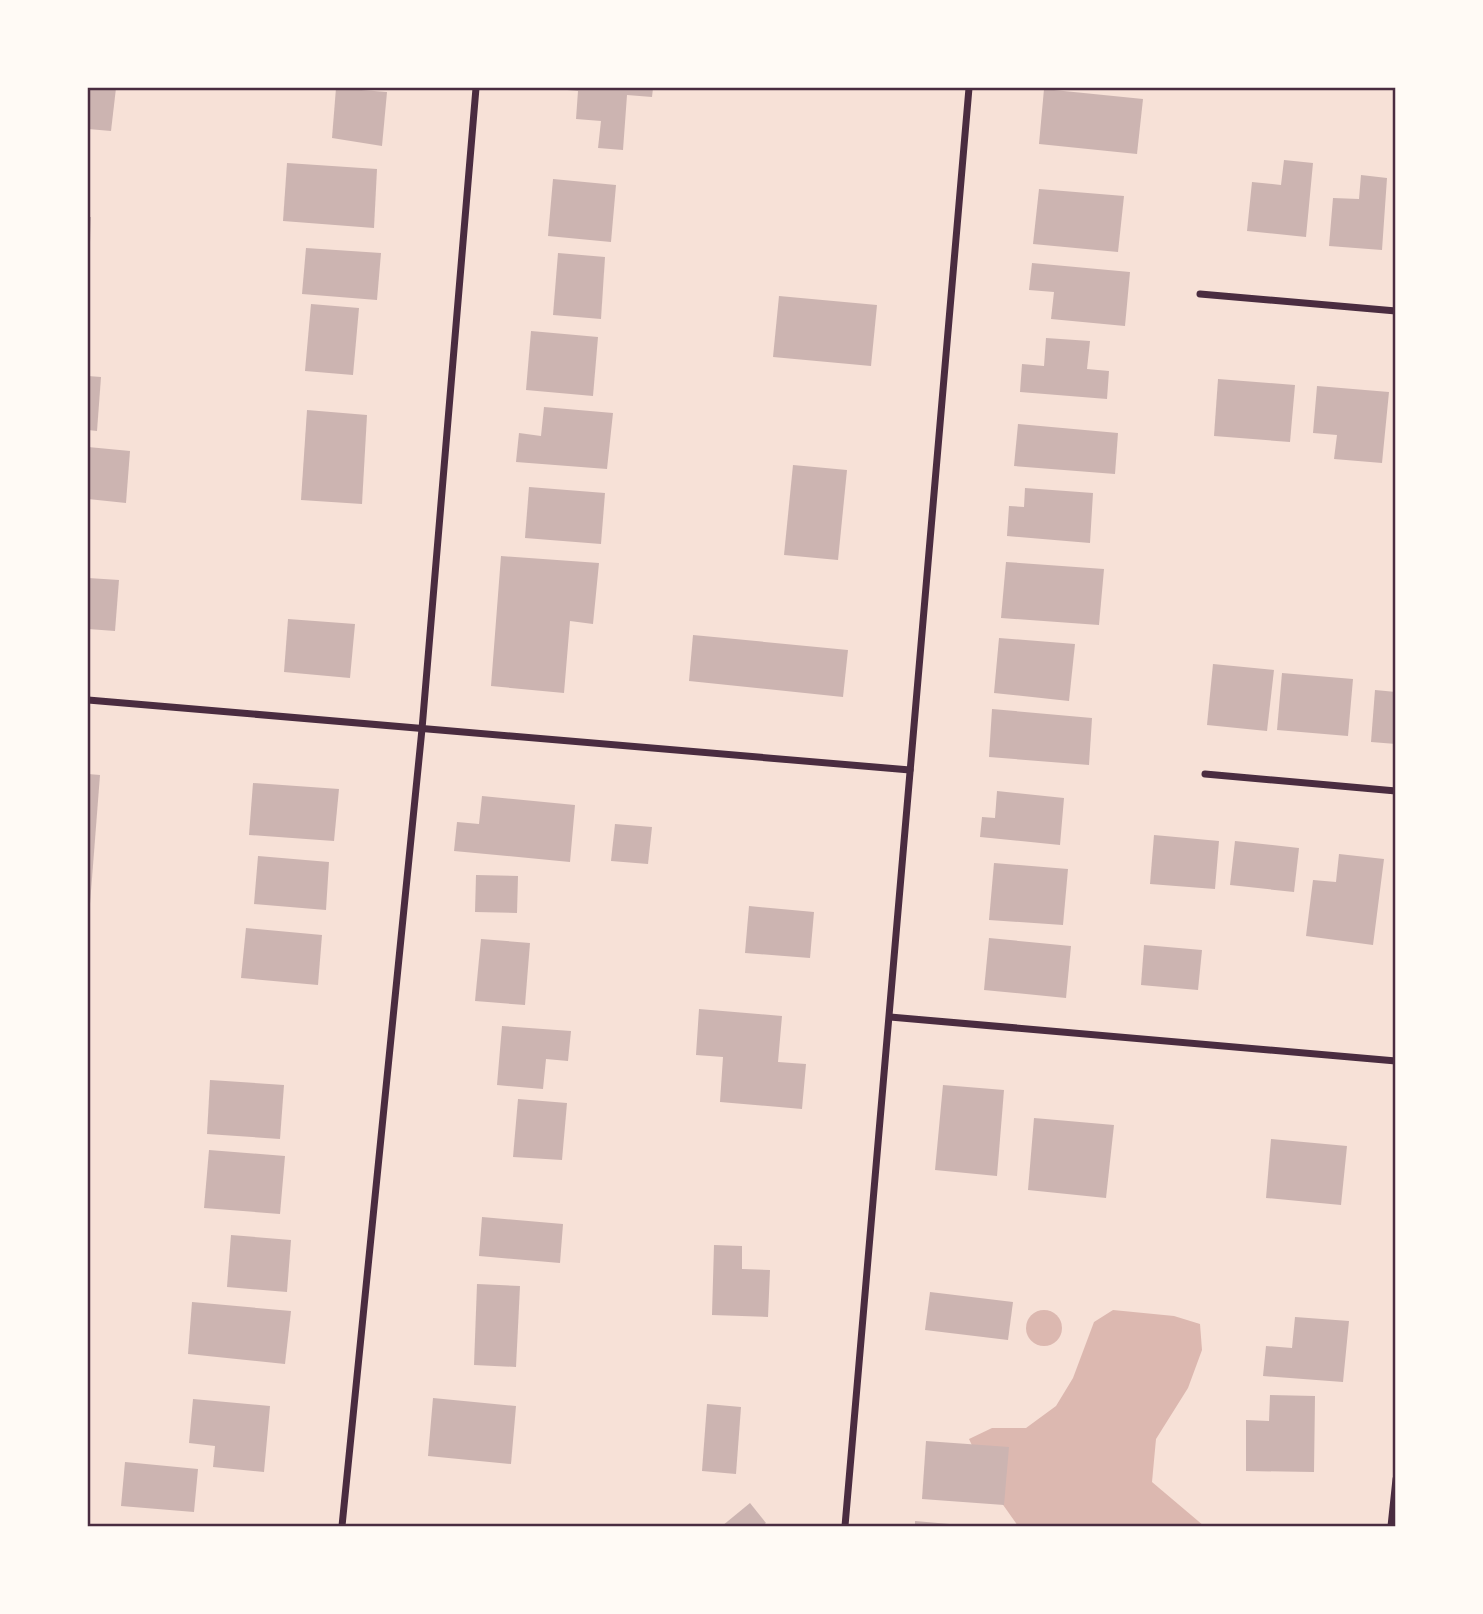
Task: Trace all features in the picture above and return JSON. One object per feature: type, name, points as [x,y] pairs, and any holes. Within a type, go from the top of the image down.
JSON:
[{"type":"street","points":[[342,1527],[422,729],[476,88]]},
{"type":"street","points":[[845,1527],[969,88]]},
{"type":"street","points":[[1200,294],[1395,311]]},
{"type":"street","points":[[88,700],[910,770]]},
{"type":"street","points":[[1205,775],[1395,791]]},
{"type":"street","points":[[890,1017],[1395,1061]]},
{"type":"street","points":[[1391,1527],[1395,1479]]},
{"type":"shaded area","points":[[1044,1310],[1057,1315],[1062,1328],[1057,1341],[1044,1346],[1031,1341],[1026,1328],[1031,1315]]},
{"type":"shaded area","points":[[1113,1310],[1174,1316],[1200,1324],[1202,1350],[1188,1388],[1156,1439],[1152,1482],[1204,1526],[1018,1526],[994,1492],[969,1439],[992,1428],[1026,1428],[1056,1406],[1073,1378],[1094,1322]]},
{"type":"building","points":[[88,88],[116,88],[111,131],[88,129]]},
{"type":"building","points":[[336,88],[387,92],[382,146],[332,138]]},
{"type":"building","points":[[556,88],[653,88],[652,97],[627,95],[623,150],[598,148],[601,121],[576,119],[578,91]]},
{"type":"building","points":[[1044,89],[1143,99],[1137,154],[1039,144]]},
{"type":"building","points":[[1284,160],[1313,163],[1306,237],[1247,231],[1252,182],[1281,185]]},
{"type":"building","points":[[287,163],[377,169],[374,228],[283,221]]},
{"type":"building","points":[[1361,175],[1387,178],[1382,250],[1329,246],[1333,198],[1359,199]]},
{"type":"building","points":[[553,179],[616,185],[611,242],[548,236]]},
{"type":"building","points":[[1039,189],[1124,196],[1118,252],[1033,244]]},
{"type":"building","points":[[88,217],[91,217],[90,242],[88,242]]},
{"type":"building","points":[[306,248],[381,253],[377,300],[302,294]]},
{"type":"building","points":[[558,253],[605,257],[601,319],[553,315]]},
{"type":"building","points":[[1032,263],[1130,272],[1125,326],[1051,319],[1054,292],[1029,290]]},
{"type":"building","points":[[779,296],[877,305],[871,366],[773,357]]},
{"type":"building","points":[[311,304],[359,308],[353,375],[305,371]]},
{"type":"building","points":[[531,331],[598,337],[593,396],[526,390]]},
{"type":"building","points":[[1046,338],[1090,341],[1087,369],[1109,371],[1107,399],[1020,392],[1022,364],[1044,366]]},
{"type":"building","points":[[88,376],[101,377],[97,431],[88,430]]},
{"type":"building","points":[[1218,379],[1295,385],[1290,442],[1214,436]]},
{"type":"building","points":[[1317,386],[1389,392],[1382,463],[1334,459],[1337,435],[1313,433]]},
{"type":"building","points":[[544,407],[613,413],[607,469],[516,462],[519,433],[541,436]]},
{"type":"building","points":[[307,410],[367,415],[362,504],[301,500]]},
{"type":"building","points":[[1018,424],[1118,433],[1115,474],[1014,466]]},
{"type":"building","points":[[88,447],[130,451],[126,503],[88,499]]},
{"type":"building","points":[[793,465],[847,470],[838,560],[784,555]]},
{"type":"building","points":[[529,487],[605,493],[601,544],[525,538]]},
{"type":"building","points":[[1025,488],[1093,493],[1090,543],[1007,536],[1009,506],[1024,507]]},
{"type":"building","points":[[501,556],[599,563],[593,624],[570,621],[564,693],[491,686]]},
{"type":"building","points":[[1006,562],[1104,569],[1099,625],[1001,618]]},
{"type":"building","points":[[88,578],[119,580],[115,631],[88,629]]},
{"type":"building","points":[[288,619],[355,624],[350,678],[284,672]]},
{"type":"building","points":[[693,635],[848,650],[843,697],[689,681]]},
{"type":"building","points":[[999,638],[1075,644],[1069,701],[994,693]]},
{"type":"building","points":[[1213,664],[1274,670],[1267,731],[1207,725]]},
{"type":"building","points":[[1282,673],[1353,679],[1348,736],[1277,730]]},
{"type":"building","points":[[1375,690],[1396,692],[1396,744],[1371,742]]},
{"type":"building","points":[[992,709],[1092,718],[1089,765],[989,757]]},
{"type":"building","points":[[88,774],[100,775],[89,917],[88,917]]},
{"type":"building","points":[[253,783],[339,789],[334,841],[249,835]]},
{"type":"building","points":[[997,791],[1064,798],[1060,845],[980,837],[982,817],[995,818]]},
{"type":"building","points":[[482,796],[575,805],[570,862],[454,851],[457,822],[479,824]]},
{"type":"building","points":[[615,824],[652,827],[648,864],[611,861]]},
{"type":"building","points":[[1154,835],[1219,841],[1215,889],[1150,884]]},
{"type":"building","points":[[1235,841],[1299,848],[1294,892],[1230,885]]},
{"type":"building","points":[[1339,854],[1384,859],[1373,945],[1306,936],[1313,880],[1336,882]]},
{"type":"building","points":[[258,856],[329,862],[326,910],[254,904]]},
{"type":"building","points":[[994,863],[1068,869],[1063,925],[989,920]]},
{"type":"building","points":[[476,875],[518,876],[517,913],[475,912]]},
{"type":"building","points":[[749,906],[814,912],[810,958],[745,953]]},
{"type":"building","points":[[246,928],[322,935],[318,985],[241,978]]},
{"type":"building","points":[[989,938],[1071,946],[1066,998],[984,990]]},
{"type":"building","points":[[481,939],[530,943],[525,1005],[475,1001]]},
{"type":"building","points":[[1144,945],[1202,950],[1198,990],[1141,985]]},
{"type":"building","points":[[699,1009],[782,1016],[778,1062],[806,1064],[802,1109],[720,1102],[723,1057],[696,1055]]},
{"type":"building","points":[[502,1026],[571,1031],[568,1061],[546,1059],[543,1089],[497,1085]]},
{"type":"building","points":[[210,1080],[284,1085],[280,1139],[207,1134]]},
{"type":"building","points":[[943,1085],[1004,1090],[997,1176],[935,1170]]},
{"type":"building","points":[[518,1099],[567,1103],[562,1160],[513,1157]]},
{"type":"building","points":[[1034,1118],[1114,1125],[1106,1198],[1028,1190]]},
{"type":"building","points":[[1271,1139],[1347,1146],[1341,1205],[1266,1198]]},
{"type":"building","points":[[209,1150],[285,1156],[280,1214],[204,1208]]},
{"type":"building","points":[[482,1217],[563,1224],[560,1263],[479,1256]]},
{"type":"building","points":[[231,1235],[291,1240],[287,1292],[227,1287]]},
{"type":"building","points":[[714,1245],[742,1246],[742,1269],[770,1270],[768,1317],[712,1315]]},
{"type":"building","points":[[477,1284],[520,1286],[516,1367],[474,1365]]},
{"type":"building","points":[[930,1292],[1013,1302],[1008,1340],[925,1330]]},
{"type":"building","points":[[192,1302],[291,1311],[285,1364],[188,1354]]},
{"type":"building","points":[[1295,1317],[1349,1321],[1343,1382],[1263,1376],[1266,1346],[1292,1348]]},
{"type":"building","points":[[1270,1395],[1315,1396],[1314,1472],[1246,1471],[1246,1420],[1269,1421]]},
{"type":"building","points":[[433,1398],[516,1406],[511,1464],[428,1456]]},
{"type":"building","points":[[193,1399],[270,1406],[264,1472],[213,1467],[215,1446],[189,1443]]},
{"type":"building","points":[[707,1404],[741,1407],[736,1474],[702,1471]]},
{"type":"building","points":[[926,1441],[1009,1447],[1004,1505],[922,1499]]},
{"type":"building","points":[[125,1462],[198,1469],[194,1512],[121,1506]]},
{"type":"building","points":[[750,1503],[766,1523],[762,1526],[722,1526]]},
{"type":"building","points":[[915,1521],[961,1525],[961,1526],[915,1526]]}]
